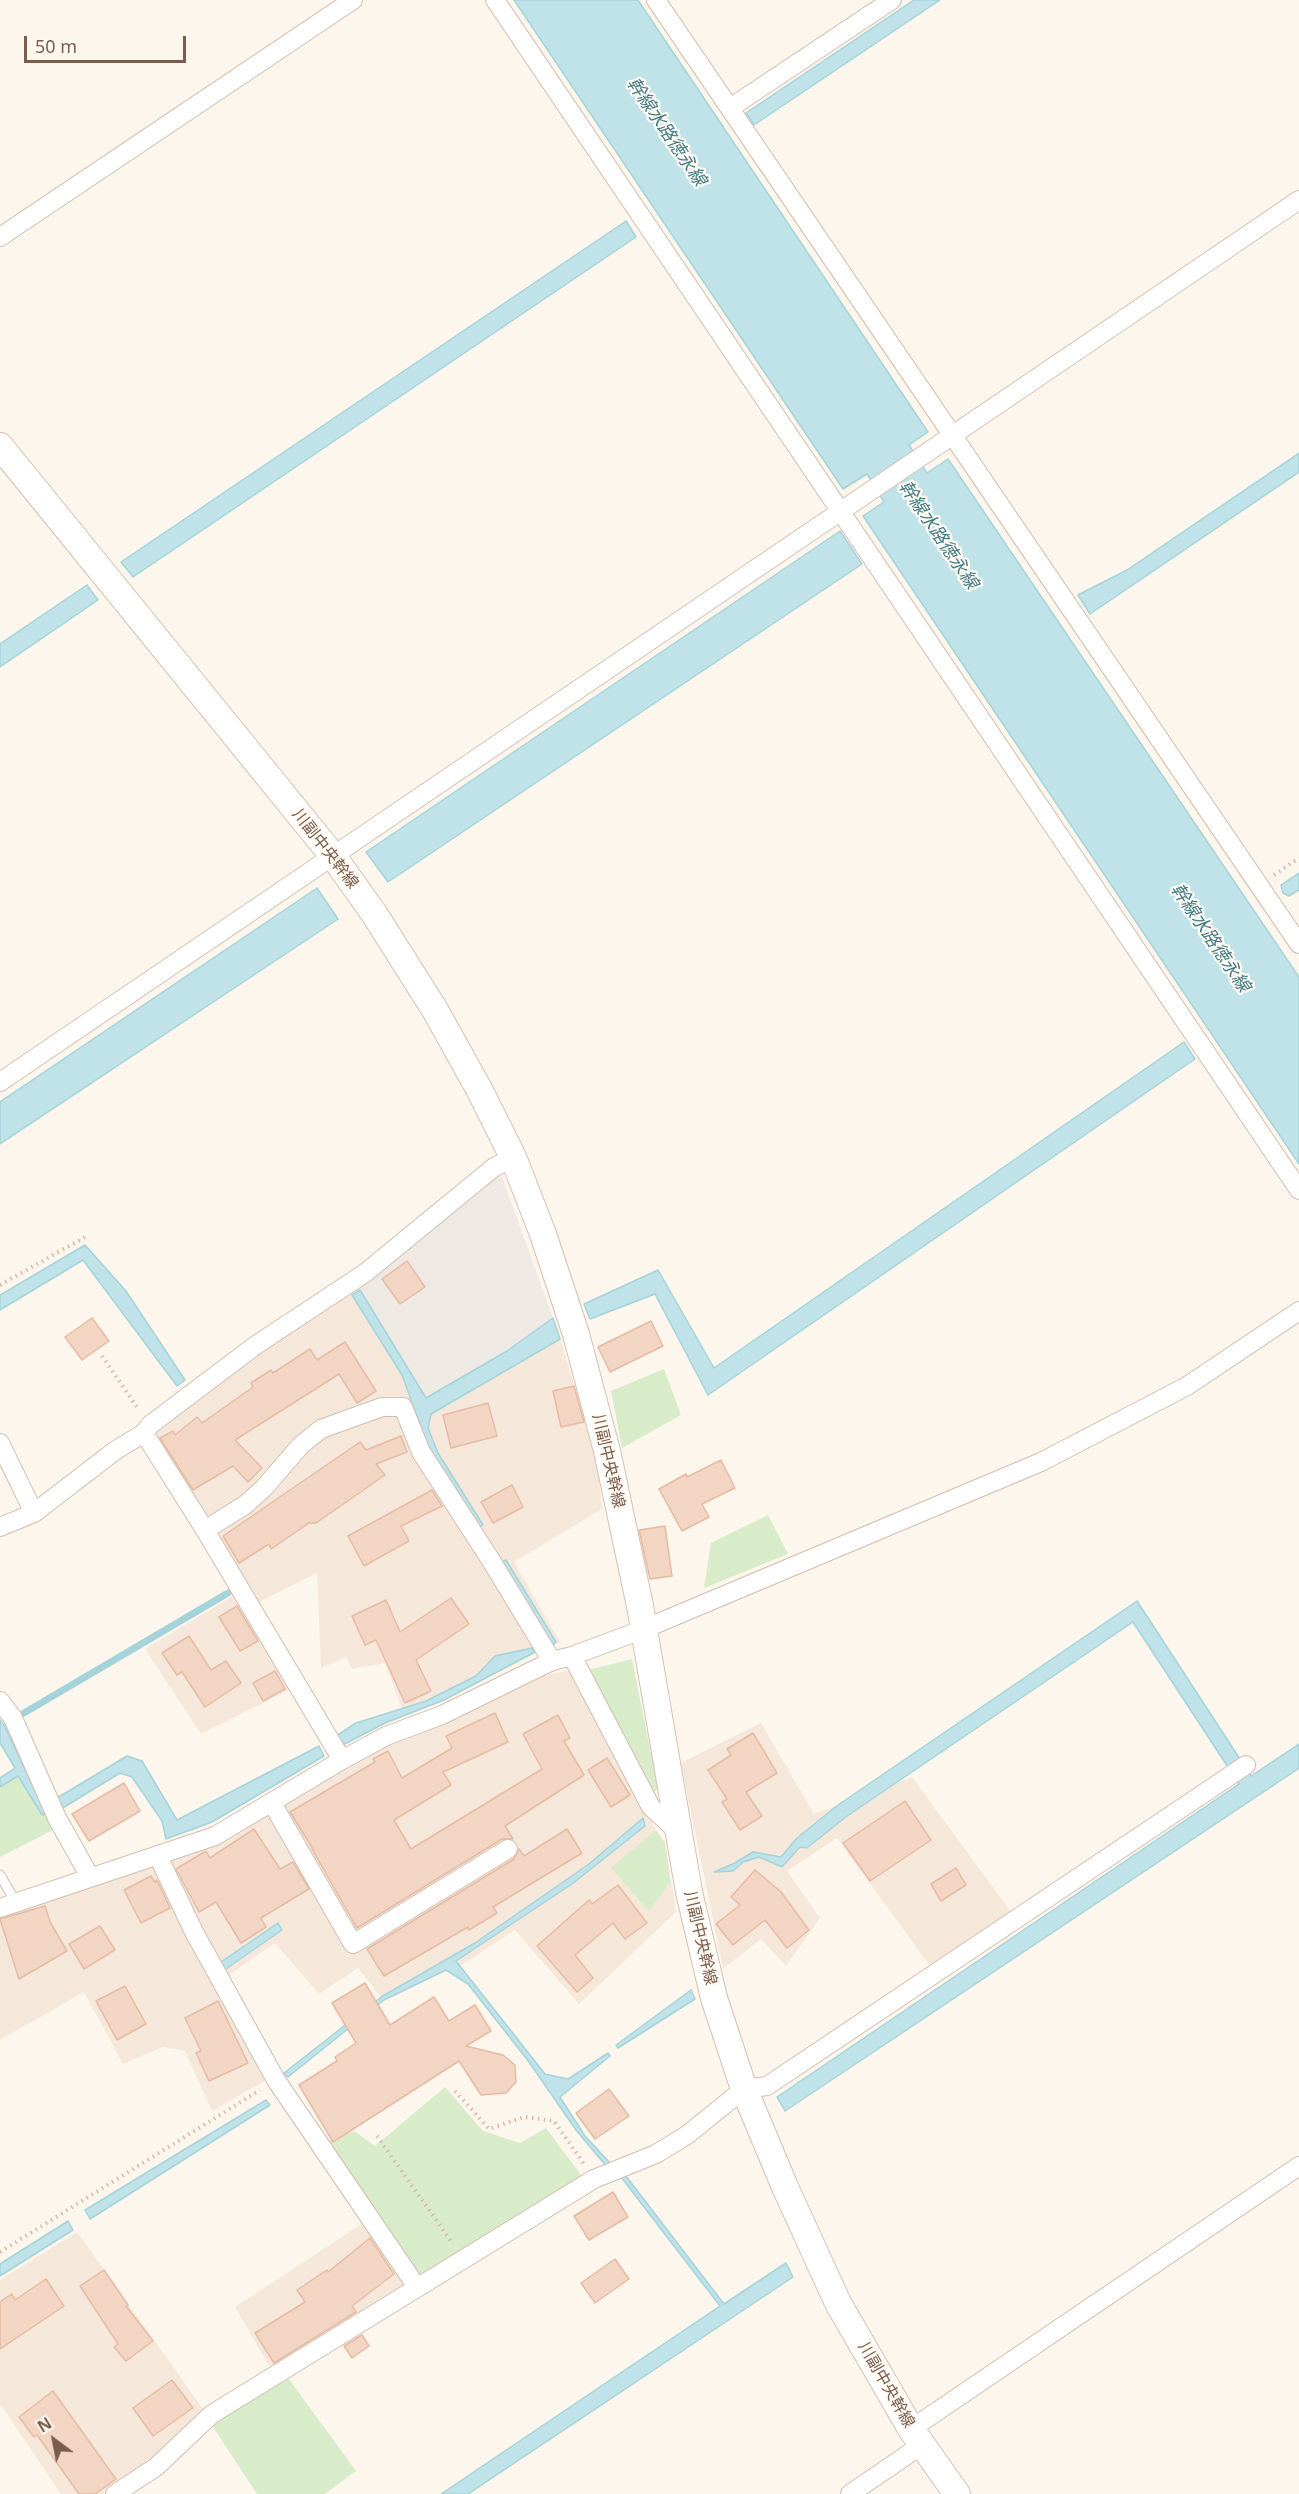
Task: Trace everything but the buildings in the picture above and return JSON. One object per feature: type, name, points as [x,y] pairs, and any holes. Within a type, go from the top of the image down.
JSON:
[{"type":"street","points":[[0,237],[353,0]]},
{"type":"street","points":[[495,0],[1299,1190]]},
{"type":"street","points":[[656,0],[1299,944]]},
{"type":"street","points":[[730,108],[892,0]]},
{"type":"street","points":[[0,1082],[1299,200]]},
{"type":"street","name":"川副中央幹線","points":[[0,446],[333,856],[375,915],[435,1010],[480,1089],[513,1157],[543,1234],[576,1334],[608,1451],[644,1629],[677,1831],[714,1998],[744,2089],[785,2187],[838,2303],[917,2437],[957,2494]]},
{"type":"street","points":[[0,1527],[34,1513],[256,1345],[365,1273],[493,1168],[513,1157]]},
{"type":"street","points":[[8,1905],[215,1836],[386,1736],[442,1715],[552,1661],[572,1656],[644,1629],[1041,1462],[1188,1386],[1299,1311]]},
{"type":"street","points":[[205,1530],[245,1504],[263,1489],[301,1445],[321,1429],[382,1407],[403,1407],[421,1452],[552,1661]]},
{"type":"street","points":[[147,1429],[342,1760]]},
{"type":"street","points":[[0,1443],[34,1513]]},
{"type":"street","points":[[572,1656],[651,1807],[677,1831]]},
{"type":"street","points":[[0,1701],[13,1718],[57,1818],[90,1877]]},
{"type":"street","points":[[115,2494],[156,2467],[212,2414],[594,2180],[625,2165],[657,2154],[687,2135],[744,2089],[767,2086],[1246,1765]]},
{"type":"street","points":[[272,1803],[353,1944],[508,1849]]},
{"type":"street","points":[[158,1856],[194,1932],[276,2080],[417,2287]]},
{"type":"street","points":[[850,2494],[917,2437],[1299,2166]]},
{"type":"lane","points":[[0,1875],[8,1905]]},
{"type":"path","points":[[1259,885],[1299,858]]},
{"type":"path","points":[[0,1285],[85,1237]]},
{"type":"path","points":[[102,1356],[147,1429]]},
{"type":"path","points":[[0,2252],[276,2080]]},
{"type":"path","points":[[455,2091],[489,2129],[524,2117],[554,2121],[594,2180]]},
{"type":"path","points":[[377,2136],[464,2259]]},
{"type":"shaded area","points":[[500,1171],[558,1332],[426,1406],[353,1291]]},
{"type":"shaded area","points":[[353,1291],[426,1405],[558,1332],[597,1460],[602,1509],[514,1562],[560,1642],[404,1714],[385,1663],[352,1669],[346,1657],[321,1668],[317,1573],[259,1602],[303,1679],[289,1690],[201,1734],[145,1649],[244,1589],[147,1430],[262,1347]]},
{"type":"shaded area","points":[[572,1670],[665,1843],[676,1912],[579,2004],[515,1930],[463,1964],[440,1969],[383,2000],[358,1968],[319,1994],[275,1943],[229,1975],[282,2071],[212,2111],[185,2051],[163,2047],[123,2064],[84,1992],[0,2040],[0,1914],[220,1839],[383,1745],[540,1676]]},
{"type":"shaded area","points":[[761,1723],[814,1814],[912,1777],[1011,1912],[930,1966],[837,1838],[787,1871],[820,1918],[786,1966],[761,1939],[723,1969],[681,1763]]},
{"type":"shaded area","points":[[363,2223],[410,2287],[271,2369],[235,2307]]},
{"type":"shaded area","points":[[77,2232],[203,2409],[151,2461],[102,2494],[61,2494],[0,2404],[0,2280]]},
{"type":"green space","points":[[664,1369],[681,1415],[622,1448],[611,1391]]},
{"type":"green space","points":[[768,1515],[788,1554],[704,1588],[711,1543]]},
{"type":"green space","points":[[632,1659],[658,1789],[650,1795],[588,1670]]},
{"type":"green space","points":[[18,1776],[42,1814],[46,1814],[55,1829],[0,1857],[0,1787]]},
{"type":"green space","points":[[656,1830],[665,1843],[670,1882],[649,1911],[611,1868]]},
{"type":"green space","points":[[445,2087],[483,2131],[520,2143],[546,2128],[584,2179],[418,2278],[326,2141],[354,2131],[375,2146]]},
{"type":"green space","points":[[286,2375],[356,2471],[325,2494],[257,2494],[211,2424]]},
{"type":"water","name":"幹線水路徳永線","points":[[514,0],[638,0],[928,432],[909,445],[927,473],[948,459],[1299,977],[1299,1164],[863,516],[884,502],[867,474],[843,489]]},
{"type":"water","points":[[914,0],[940,0],[754,125],[746,113]]},
{"type":"water","points":[[626,221],[636,237],[133,577],[121,562]]},
{"type":"water","points":[[1299,453],[1299,472],[1090,614],[1078,595],[1127,570]]},
{"type":"water","points":[[840,531],[862,564],[388,882],[366,852]]},
{"type":"water","points":[[87,585],[98,600],[0,667],[0,644]]},
{"type":"water","points":[[1299,873],[1299,890],[1289,896],[1283,893],[1281,885]]},
{"type":"water","points":[[317,888],[338,919],[0,1144],[0,1102]]},
{"type":"water","points":[[1184,1042],[1195,1059],[708,1395],[655,1294],[590,1319],[584,1304],[658,1270],[714,1368]]},
{"type":"water","points":[[85,1245],[126,1291],[185,1380],[177,1386],[83,1260],[0,1310],[0,1295]]},
{"type":"water","points":[[360,1290],[426,1398],[507,1351],[553,1318],[560,1339],[431,1414],[428,1428],[438,1453],[483,1525],[475,1528],[430,1452],[402,1375],[352,1295]]},
{"type":"water","points":[[506,1560],[556,1642],[550,1647],[500,1563]]},
{"type":"water","points":[[1137,1601],[1251,1776],[1299,1744],[1299,1768],[785,2111],[777,2097],[1239,1784],[1133,1622],[847,1816],[807,1848],[800,1847],[782,1867],[759,1857],[743,1862],[733,1871],[714,1872],[753,1852],[781,1857],[797,1838],[838,1805]]},
{"type":"water","points":[[532,1648],[535,1652],[444,1700],[385,1723],[341,1746],[336,1736],[356,1723],[426,1701],[476,1676],[495,1656]]},
{"type":"water","points":[[0,1720],[46,1814],[42,1815],[18,1776],[0,1787],[0,1778],[15,1768],[0,1743]]},
{"type":"water","points":[[319,1746],[324,1756],[212,1822],[166,1839],[162,1821],[132,1777],[120,1773],[61,1809],[57,1798],[127,1756],[142,1761],[177,1820]]},
{"type":"water","points":[[643,1818],[645,1826],[572,1884],[456,1961],[545,2074],[568,2079],[608,2053],[610,2056],[560,2097],[585,2136],[611,2164],[606,2166],[576,2130],[529,2062],[468,1984],[446,1970],[384,2000],[288,2077],[284,2073],[381,1997],[475,1943],[589,1864]]},
{"type":"water","points":[[278,1923],[282,1930],[223,1971],[218,1964]]},
{"type":"water","points":[[691,1990],[695,1999],[618,2048],[616,2045]]},
{"type":"water","points":[[266,2100],[270,2105],[90,2219],[85,2210]]},
{"type":"water","points":[[626,2176],[724,2304],[786,2263],[793,2277],[468,2494],[441,2494],[720,2306],[621,2177]]},
{"type":"water","points":[[68,2221],[73,2230],[0,2276],[0,2264]]},
{"type":"waterway","points":[[24,1713],[228,1593]]}]
